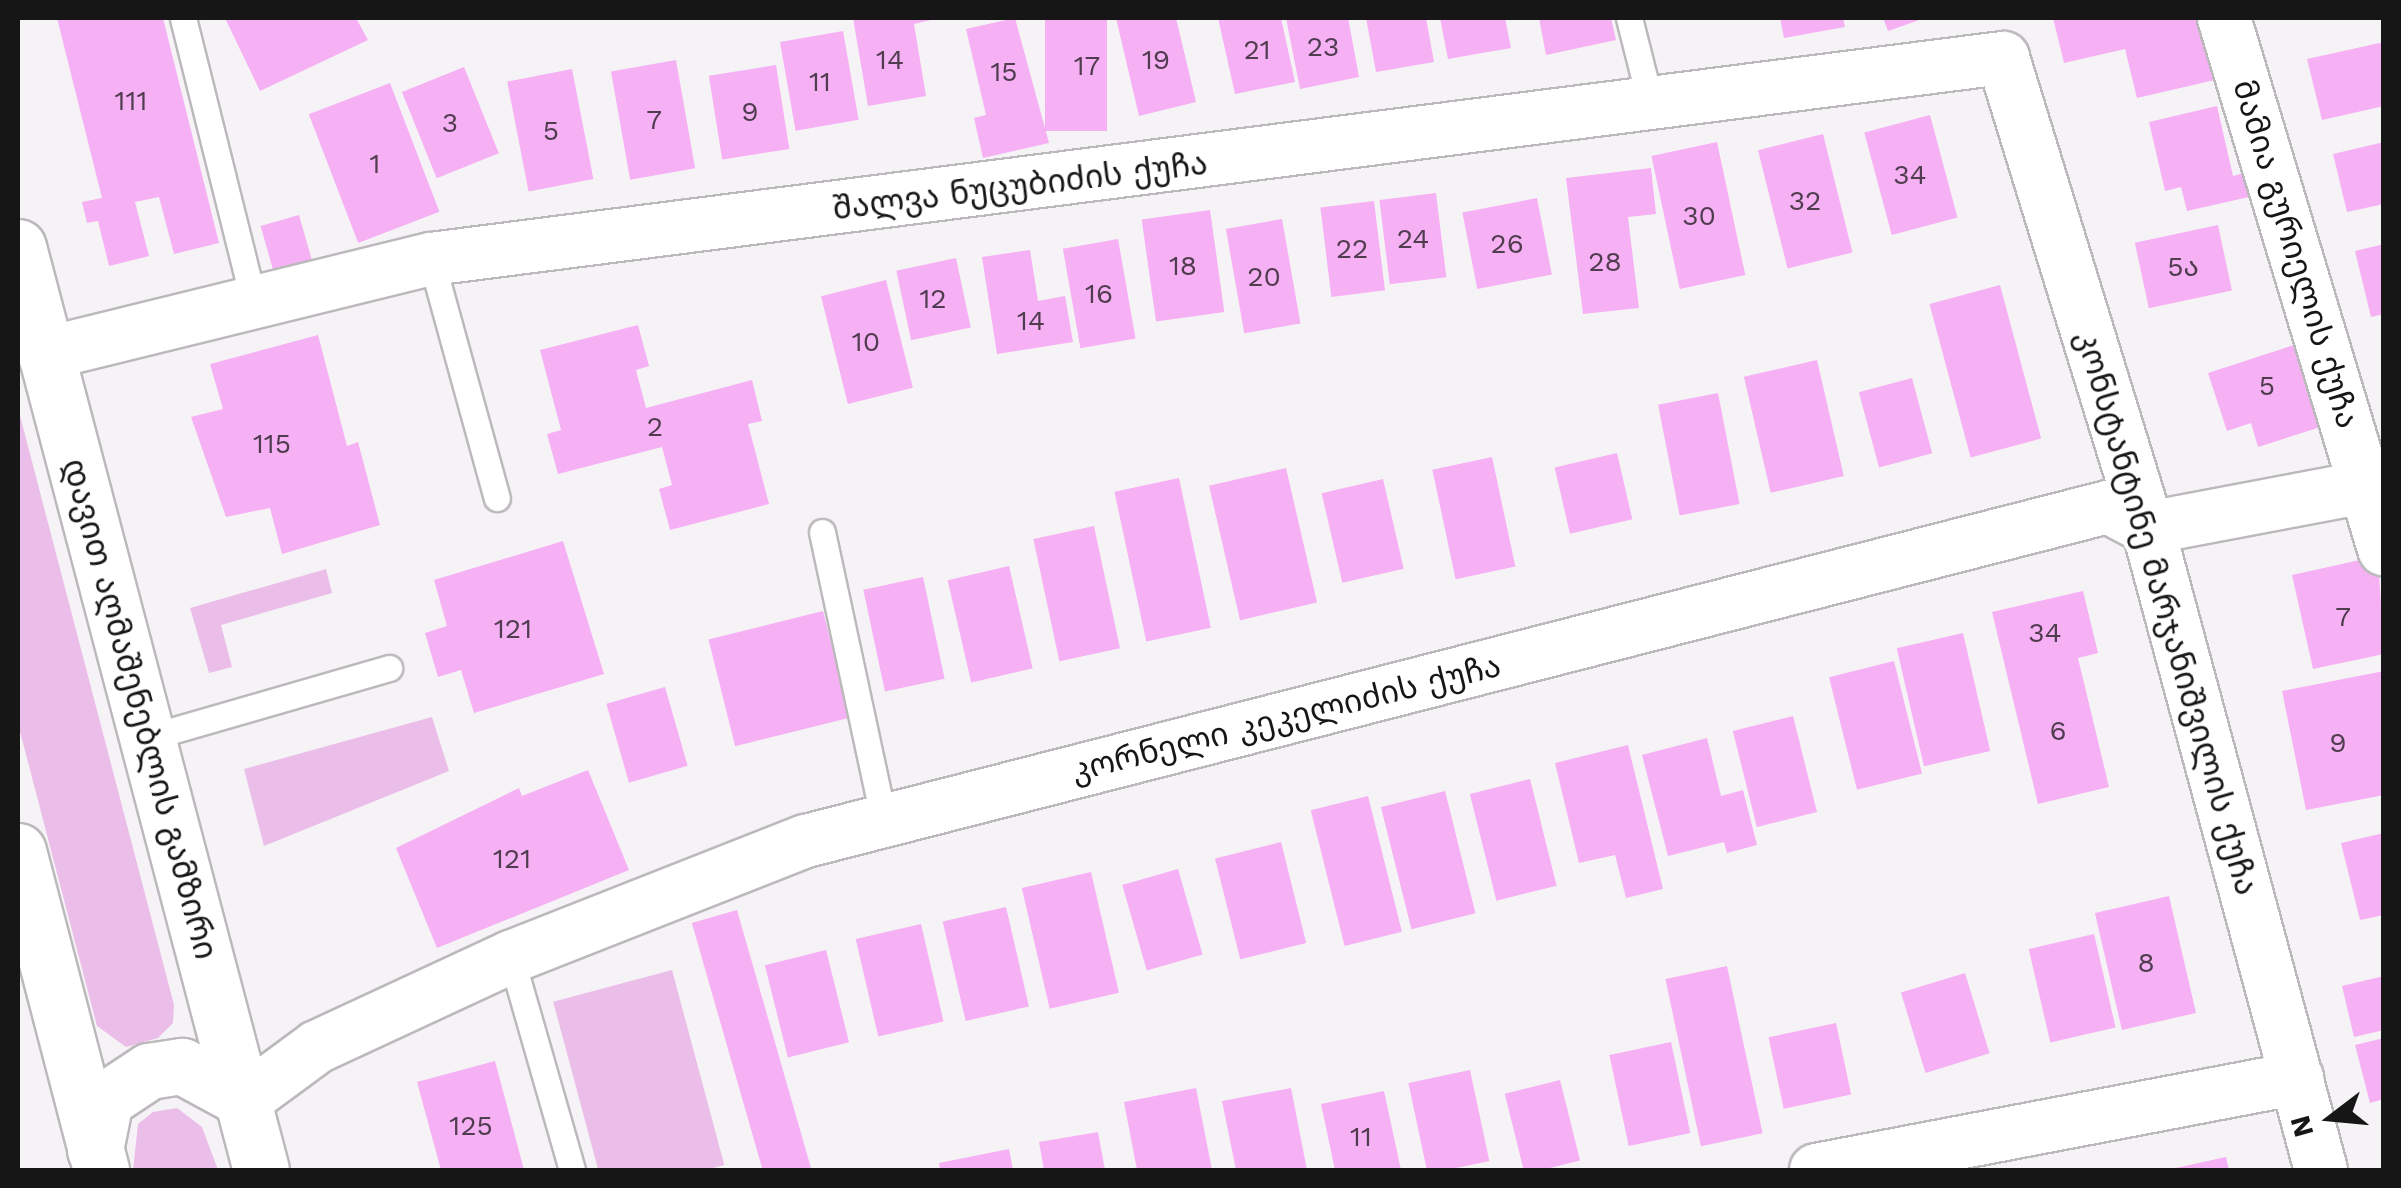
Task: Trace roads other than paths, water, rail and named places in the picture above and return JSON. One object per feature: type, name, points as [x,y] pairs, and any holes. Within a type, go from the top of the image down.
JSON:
[{"type":"main road","name":"დავით აღმაშენებლის გამზირი","points":[[18,247],[261,1170]]},
{"type":"main road","points":[[18,851],[98,1160]]},
{"type":"main road","points":[[98,1160],[105,1100],[149,1071],[182,1066],[245,1100]]},
{"type":"street","name":"მამია გურიელის ქუჩა","points":[[2224,18],[2384,549]]},
{"type":"street","name":"შალვა ნუცუბიძის ქუჩა","points":[[44,354],[255,306],[430,259],[2002,58]]},
{"type":"street","name":"კონსტანტინე მარჯანიშვილის ქუჩა","points":[[2002,58],[2148,528],[2321,1170]]},
{"type":"street","points":[[2148,528],[2366,487]]},
{"type":"street","name":"კორნელი კეკელიძის ქუჩა","points":[[245,1100],[317,1047],[512,957],[806,841],[2108,507],[2148,528]]},
{"type":"street","points":[[1816,1170],[2297,1078]]},
{"type":"lane","points":[[183,18],[255,306]]},
{"type":"lane","points":[[1629,18],[1650,101]]},
{"type":"lane","points":[[430,259],[497,498]]},
{"type":"lane","points":[[822,532],[884,821]]},
{"type":"lane","points":[[150,737],[389,668]]},
{"type":"lane","points":[[512,957],[572,1170]]}]
